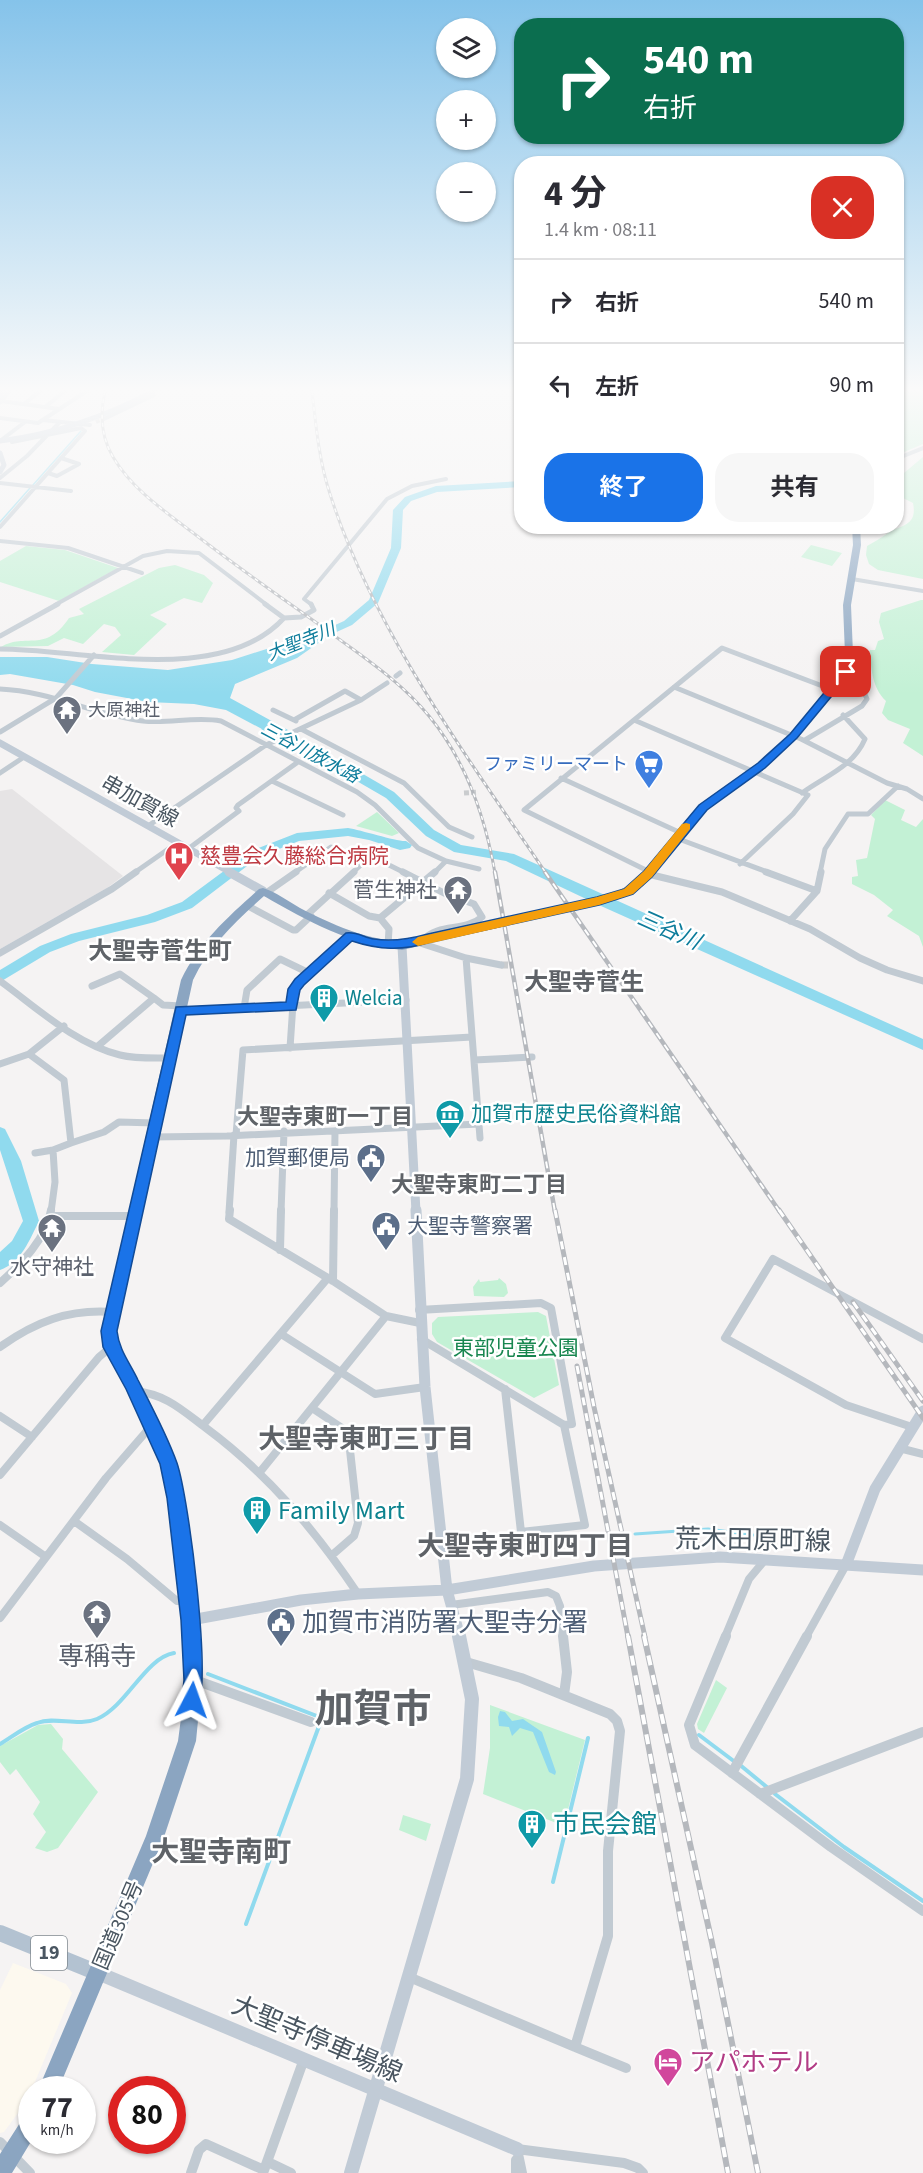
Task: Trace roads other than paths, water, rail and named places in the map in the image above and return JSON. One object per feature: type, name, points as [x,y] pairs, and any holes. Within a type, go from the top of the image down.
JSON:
[{"type":"highway","points":[[264,892],[350,936],[402,946],[628,892],[649,873],[703,807],[761,766],[793,736],[846,672],[849,654],[847,605],[857,545],[856,534]]},
{"type":"highway","name":"国道305号","points":[[54,2076],[155,1837],[187,1741],[194,1680],[190,1620],[176,1498],[168,1464],[152,1425],[111,1347],[109,1331],[112,1312],[192,967],[213,940],[264,892]]},
{"type":"highway","points":[[0,2173],[6,2149],[18,2137]]},
{"type":"main road","name":"19","points":[[0,1933],[98,1973]]},
{"type":"street","points":[[0,527],[31,492]]},
{"type":"street","points":[[0,649],[44,649],[160,661],[201,658],[240,647],[258,639],[284,618],[301,617],[314,610],[311,603],[304,599],[387,499],[400,492]]},
{"type":"street","points":[[0,541],[68,548],[142,573]]},
{"type":"street","points":[[0,636],[147,554],[167,551],[199,553],[284,618]]},
{"type":"street","points":[[852,579],[923,591]]},
{"type":"street","points":[[833,690],[722,648],[524,810],[649,873],[713,889],[810,929],[869,962],[923,981]]},
{"type":"street","points":[[0,732],[58,696],[94,655]]},
{"type":"street","points":[[805,740],[843,715],[862,706],[867,699],[859,681],[846,672]]},
{"type":"street","points":[[148,826],[268,744],[361,700],[387,683]]},
{"type":"street","points":[[674,687],[805,740],[923,800]]},
{"type":"street","points":[[0,688],[58,696],[110,714],[142,721],[210,718],[221,721],[268,744],[367,799],[428,857],[444,863],[479,869]]},
{"type":"street","points":[[294,720],[345,691],[361,700]]},
{"type":"street","points":[[273,710],[404,783],[449,826],[472,837]]},
{"type":"street","points":[[802,793],[848,763],[857,754],[865,739],[843,715]]},
{"type":"street","points":[[634,720],[808,795],[794,814],[740,864]]},
{"type":"street","name":"串加賀線","points":[[0,743],[264,892]]},
{"type":"street","points":[[0,773],[24,757]]},
{"type":"street","points":[[188,849],[239,811],[236,808],[238,805],[298,762]]},
{"type":"street","points":[[561,778],[740,864],[817,891]]},
{"type":"street","points":[[272,781],[343,815]]},
{"type":"street","points":[[790,921],[817,891],[825,849],[848,814],[868,814],[898,786]]},
{"type":"street","points":[[0,953],[112,889],[177,843]]},
{"type":"street","points":[[264,892],[331,847],[368,859],[474,904],[481,912],[482,916],[469,925],[430,933],[420,941]]},
{"type":"street","points":[[248,906],[296,930],[329,893],[379,849]]},
{"type":"street","points":[[380,918],[424,883],[444,863]]},
{"type":"street","points":[[329,893],[369,916],[380,918],[389,929],[388,945]]},
{"type":"street","points":[[290,1048],[294,989],[350,936]]},
{"type":"street","points":[[420,941],[466,958],[501,965]]},
{"type":"street","points":[[351,2173],[378,2090],[467,1779],[471,1743],[472,1699],[466,1662],[447,1590],[424,1387],[402,946]]},
{"type":"street","points":[[466,958],[480,1138]]},
{"type":"street","points":[[244,1008],[247,990],[280,959],[309,973]]},
{"type":"street","points":[[92,986],[120,974],[163,1005],[181,1008],[244,1008],[406,1000]]},
{"type":"street","points":[[0,981],[64,1026],[98,1046],[124,1055],[171,1058]]},
{"type":"street","points":[[98,1046],[154,998]]},
{"type":"street","points":[[0,1064],[29,1054],[64,1026]]},
{"type":"street","points":[[421,1340],[564,1425],[572,1424],[550,1308],[541,1303],[419,1317],[386,1316],[232,1221],[228,1216],[243,1050],[472,1037]]},
{"type":"street","points":[[29,1054],[64,1080],[71,1143]]},
{"type":"street","points":[[474,1060],[532,1057]]},
{"type":"street","points":[[35,1153],[53,1150],[104,1132],[119,1122],[153,1130],[235,1135],[479,1124]]},
{"type":"street","points":[[280,1250],[284,1131]]},
{"type":"street","points":[[202,1425],[330,1280],[335,1131]]},
{"type":"street","points":[[0,1283],[20,1265],[45,1230],[51,1216],[55,1182],[53,1150]]},
{"type":"street","points":[[51,1216],[135,1216]]},
{"type":"street","points":[[912,1428],[846,1406],[725,1338],[772,1259],[923,1339]]},
{"type":"street","points":[[0,1347],[39,1321],[54,1316],[99,1310],[112,1312]]},
{"type":"street","points":[[260,1472],[386,1316]]},
{"type":"street","points":[[281,1334],[375,1394],[424,1387]]},
{"type":"street","points":[[0,1475],[99,1357],[111,1347]]},
{"type":"street","points":[[504,1389],[521,1532],[585,1525],[564,1425]]},
{"type":"street","points":[[134,1391],[153,1392],[169,1401],[260,1472],[305,1522],[358,1594]]},
{"type":"street","points":[[312,1408],[348,1432],[358,1523],[354,1536],[331,1556]]},
{"type":"street","points":[[732,1773],[846,1565],[875,1489],[923,1411]]},
{"type":"street","points":[[0,1416],[32,1437]]},
{"type":"street","points":[[0,1618],[112,1469],[152,1425]]},
{"type":"street","points":[[899,1448],[923,1454]]},
{"type":"street","points":[[74,1521],[127,1559],[177,1600],[188,1600]]},
{"type":"street","points":[[0,1525],[46,1557]]},
{"type":"street","name":"荒木田原町線","points":[[190,1620],[301,1600],[358,1594],[447,1590],[594,1566],[720,1557],[923,1570]]},
{"type":"street","points":[[764,1561],[749,1579],[689,1725],[695,1745],[923,1911]]},
{"type":"street","points":[[451,1605],[548,1592],[556,1596],[560,1606],[567,1672],[564,1695]]},
{"type":"street","points":[[466,1662],[488,1666],[610,1714],[617,1721],[620,1731],[608,1851],[609,1936],[574,2047]]},
{"type":"street","points":[[194,1680],[311,1722]]},
{"type":"street","points":[[760,1794],[923,1732]]},
{"type":"street","name":"大聖寺停車場線","points":[[98,1973],[517,2149]]},
{"type":"street","points":[[409,1977],[626,2068]]},
{"type":"street","points":[[265,2168],[304,2059]]},
{"type":"street","points":[[191,2173],[200,2150],[206,2144],[265,2168],[291,2173]]},
{"type":"street","points":[[6,2149],[30,2173]]},
{"type":"street","points":[[516,2173],[517,2149]]},
{"type":"street","points":[[517,2149],[522,2173]]},
{"type":"street","points":[[517,2149],[624,2163],[638,2168],[643,2173]]},
{"type":"water","points":[[320,632],[327,637],[297,658],[235,684],[230,698],[288,730],[275,736],[226,710],[194,704],[148,702],[95,692],[73,685],[10,674],[0,675],[0,657],[47,657],[92,664],[168,670],[232,660]]},
{"type":"water","points":[[500,1711],[505,1712],[512,1721],[523,1719],[542,1732],[556,1772],[555,1775],[549,1772],[533,1732],[520,1728],[512,1736],[509,1727],[499,1726]]},
{"type":"waterway","points":[[0,522],[26,492]]},
{"type":"waterway","name":"大聖寺川","points":[[306,642],[348,623],[374,601],[396,548],[398,510],[408,499],[426,492]]},
{"type":"waterway","name":"三谷川","points":[[267,729],[340,766],[390,795],[430,833],[458,849],[509,857],[923,1045]]},
{"type":"waterway","name":"三谷川","points":[[0,977],[45,949],[76,937],[150,919],[187,905],[255,854],[297,837],[348,832],[371,836],[400,846],[406,845]]},
{"type":"waterway","name":"三谷川","points":[[0,1133],[13,1161],[31,1221],[18,1246],[0,1263]]},
{"type":"waterway","points":[[635,1534],[708,1529],[753,1535]]},
{"type":"waterway","points":[[0,1744],[27,1727],[44,1721],[82,1722],[97,1719],[118,1704],[154,1664],[174,1653]]},
{"type":"waterway","points":[[208,1674],[322,1718],[246,1924]]},
{"type":"waterway","points":[[699,1735],[735,1762]]},
{"type":"waterway","points":[[553,1882],[588,1738]]},
{"type":"waterway","points":[[740,1765],[768,1788]]},
{"type":"waterway","points":[[775,1794],[844,1847],[923,1901]]},
{"type":"tunnel","points":[[464,793],[478,792]]},
{"type":"tunnel","points":[[501,965],[513,965]]},
{"type":"railway","points":[[143,492],[209,545],[358,653],[407,692],[442,733],[464,770],[486,831],[495,873]]},
{"type":"railway","points":[[329,492],[348,544],[396,643],[454,738],[546,873]]},
{"type":"railway","points":[[495,872],[555,1212]]},
{"type":"railway","points":[[545,872],[780,1212]]},
{"type":"railway","points":[[555,1210],[594,1407],[645,1637]]},
{"type":"railway","points":[[779,1210],[923,1418]]},
{"type":"railway","points":[[853,1302],[923,1401]]},
{"type":"railway","points":[[577,1366],[628,1637]]},
{"type":"railway","points":[[628,1636],[728,2173]]},
{"type":"railway","points":[[644,1636],[712,1943],[758,2173]]},
{"type":"place","name":"大原神社","points":[[67,736]]},
{"type":"place","name":"ファミリーマート","points":[[649,790]]},
{"type":"place","name":"慈豊会久藤総合病院","points":[[179,882]]},
{"type":"place","name":"菅生神社","points":[[458,916]]},
{"type":"place","name":"Welcia","points":[[324,1024]]},
{"type":"place","name":"加賀市歴史民俗資料館","points":[[450,1140]]},
{"type":"place","name":"加賀郵便局","points":[[371,1184]]},
{"type":"place","name":"大聖寺警察署","points":[[386,1252]]},
{"type":"place","name":"水守神社","points":[[52,1254]]},
{"type":"place","name":"Family Mart","points":[[257,1536]]},
{"type":"place","name":"専稱寺","points":[[97,1640]]},
{"type":"place","name":"加賀市消防署大聖寺分署","points":[[281,1648]]},
{"type":"place","name":"市民会館","points":[[532,1850]]},
{"type":"place","name":"アパホテル","points":[[668,2088]]},
{"type":"district","name":"大聖寺菅生町","points":[[160,951]]},
{"type":"district","name":"大聖寺菅生","points":[[584,982]]},
{"type":"district","name":"大聖寺東町一丁目","points":[[325,1117]]},
{"type":"district","name":"大聖寺東町二丁目","points":[[479,1185]]},
{"type":"district","name":"大聖寺東町三丁目","points":[[366,1439]]},
{"type":"district","name":"大聖寺東町四丁目","points":[[525,1546]]},
{"type":"district","name":"加賀市","points":[[373,1710]]},
{"type":"district","name":"大聖寺南町","points":[[221,1852]]},
{"type":"water label","name":"三谷川放水路","points":[[310,753]]},
{"type":"park label","name":"東部児童公園","points":[[516,1348]]}]
